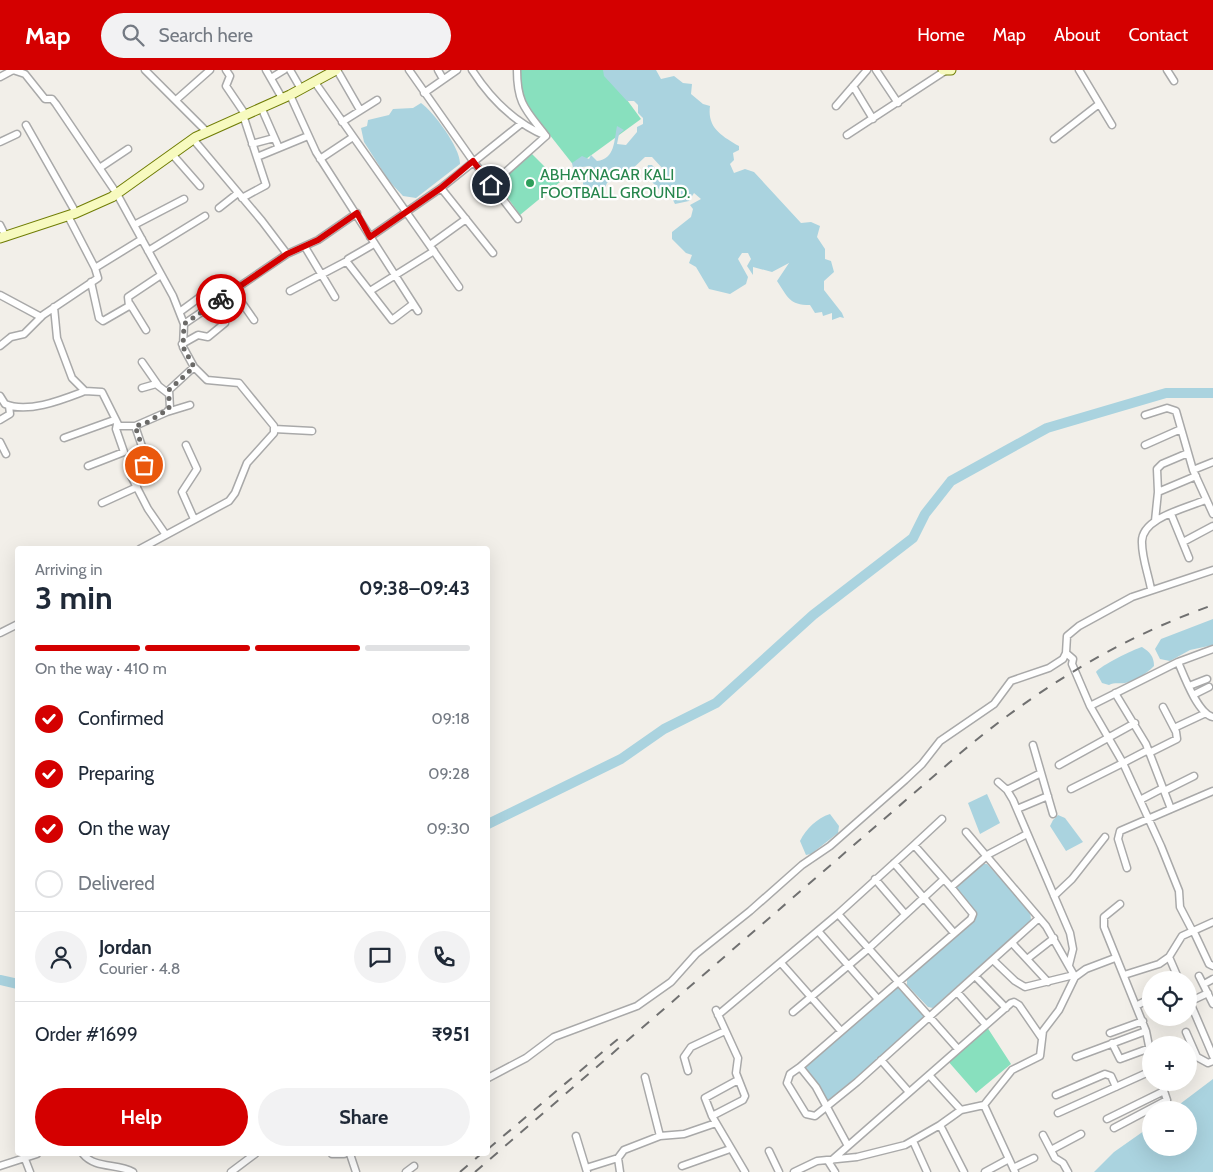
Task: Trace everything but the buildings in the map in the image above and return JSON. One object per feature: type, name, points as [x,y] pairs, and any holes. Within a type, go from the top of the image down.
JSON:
[{"type":"main road","points":[[3,238],[72,214],[117,194],[172,154],[207,132],[301,89],[336,70]]},
{"type":"street","points":[[1,74],[13,70],[24,74],[45,99],[53,100],[101,168],[181,311],[184,324],[182,344],[194,367],[207,380],[239,383],[271,420],[274,429],[274,433],[247,463],[232,498],[146,546]]},
{"type":"street","points":[[176,100],[210,70]]},
{"type":"street","points":[[219,208],[240,195],[265,186],[244,115],[226,86],[230,76],[226,70]]},
{"type":"street","points":[[266,70],[286,96],[320,159],[357,213],[374,244],[418,311]]},
{"type":"street","points":[[271,78],[284,70]]},
{"type":"street","points":[[290,70],[301,89]]},
{"type":"street","points":[[336,70],[360,110]]},
{"type":"street","points":[[409,70],[473,161],[518,219]]},
{"type":"street","points":[[438,70],[443,79]]},
{"type":"street","points":[[424,93],[457,70]]},
{"type":"street","points":[[472,70],[493,98],[522,123],[547,136]]},
{"type":"street","points":[[517,70],[517,89],[520,101],[547,136]]},
{"type":"street","points":[[836,106],[867,70]]},
{"type":"street","points":[[876,70],[898,103]]},
{"type":"street","points":[[847,135],[946,70]]},
{"type":"street","points":[[1079,70],[1112,125]]},
{"type":"street","points":[[1167,70],[1174,81]]},
{"type":"street","points":[[150,72],[207,132]]},
{"type":"street","points":[[314,81],[459,287]]},
{"type":"street","points":[[853,86],[874,119]]},
{"type":"street","points":[[342,122],[377,100]]},
{"type":"street","points":[[1054,139],[1099,104]]},
{"type":"street","points":[[261,107],[279,148]]},
{"type":"street","points":[[370,237],[441,188],[522,123]]},
{"type":"street","points":[[0,346],[11,337],[24,334],[40,317],[98,278],[72,214],[26,125]]},
{"type":"street","points":[[0,142],[17,134]]},
{"type":"street","points":[[257,157],[308,136]]},
{"type":"street","points":[[320,159],[353,136]]},
{"type":"street","points":[[491,185],[547,136]]},
{"type":"street","points":[[252,144],[274,138]]},
{"type":"street","points":[[193,140],[287,254]]},
{"type":"street","points":[[101,168],[128,149]]},
{"type":"street","points":[[172,154],[200,186]]},
{"type":"street","points":[[441,188],[493,253]]},
{"type":"street","points":[[134,225],[184,199]]},
{"type":"street","points":[[184,324],[287,254],[305,247],[357,213]]},
{"type":"street","points":[[148,251],[205,216]]},
{"type":"street","points":[[370,292],[395,276],[466,220]]},
{"type":"street","points":[[0,225],[3,238]]},
{"type":"street","points":[[95,268],[142,239]]},
{"type":"street","points":[[290,291],[347,261],[374,244]]},
{"type":"street","points":[[305,247],[335,297]]},
{"type":"street","points":[[347,261],[392,320],[413,304]]},
{"type":"street","points":[[146,330],[130,304],[128,297],[161,275]]},
{"type":"street","points":[[181,311],[222,281],[254,320]]},
{"type":"street","points":[[91,282],[101,321],[130,304]]},
{"type":"street","points":[[0,295],[40,317]]},
{"type":"street","points":[[54,307],[57,338],[72,378],[85,391]]},
{"type":"street","points":[[182,344],[198,335],[209,337],[225,323]]},
{"type":"street","points":[[142,362],[158,385],[169,394]]},
{"type":"street","points":[[167,412],[170,408],[169,390],[194,367]]},
{"type":"street","points":[[142,388],[158,385]]},
{"type":"street","points":[[9,406],[48,405],[85,391],[102,392],[116,422],[116,429],[124,452],[88,466]]},
{"type":"street","points":[[0,396],[9,406],[10,414],[0,420]]},
{"type":"street","points":[[64,438],[116,422],[135,426],[167,412],[190,405]]},
{"type":"street","points":[[1145,415],[1162,409],[1172,408],[1176,411],[1194,473],[1213,514]]},
{"type":"street","points":[[135,426],[147,461],[132,474],[136,487],[148,509],[166,535]]},
{"type":"street","points":[[274,429],[312,431]]},
{"type":"street","points":[[1145,445],[1181,429]]},
{"type":"street","points":[[0,442],[6,454]]},
{"type":"street","points":[[186,445],[197,468],[191,475],[182,494],[194,519]]},
{"type":"street","points":[[1155,521],[1158,492],[1156,473],[1159,466],[1188,453]]},
{"type":"street","points":[[1158,492],[1213,462]]},
{"type":"street","points":[[102,503],[136,487]]},
{"type":"street","points":[[1151,589],[1143,554],[1142,536],[1145,530],[1155,521],[1205,500]]},
{"type":"street","points":[[1170,514],[1189,558]]},
{"type":"street","points":[[1182,542],[1213,526]]},
{"type":"street","points":[[490,1077],[526,1058],[554,1037],[646,1001],[671,982],[696,954],[750,911],[802,864],[830,846],[905,780],[922,764],[940,740],[994,704],[1011,680],[1049,668],[1063,659],[1066,654],[1067,636],[1070,633],[1132,597],[1151,589],[1213,570]]},
{"type":"street","points":[[0,633],[15,626]]},
{"type":"street","points":[[1090,706],[1178,662],[1213,649]]},
{"type":"street","points":[[1066,654],[1073,659],[1072,664],[1090,706],[1123,763],[1179,891],[1180,907],[1209,964],[1213,966]]},
{"type":"street","points":[[1178,662],[1193,695],[1206,713],[1213,717]]},
{"type":"street","points":[[1189,686],[1207,678]]},
{"type":"street","points":[[1193,695],[1209,687]]},
{"type":"street","points":[[1115,693],[1135,723],[1149,752],[1171,809]]},
{"type":"street","points":[[1071,789],[1123,763],[1175,742],[1177,737],[1174,728],[1163,707]]},
{"type":"street","points":[[1174,728],[1206,713]]},
{"type":"street","points":[[1059,765],[1135,723]]},
{"type":"street","points":[[1033,745],[1053,814]]},
{"type":"street","points":[[1007,790],[1041,773]]},
{"type":"street","points":[[1140,800],[1194,776]]},
{"type":"street","points":[[998,782],[1007,790],[1017,809],[1073,942],[1069,965]]},
{"type":"street","points":[[1127,868],[1118,834],[1124,828],[1213,792]]},
{"type":"street","points":[[1017,809],[1048,796]]},
{"type":"street","points":[[712,1116],[743,1100],[744,1094],[738,1080],[736,1064],[738,1058],[717,1013],[781,963],[838,914],[942,819]]},
{"type":"street","points":[[966,832],[1039,918],[1054,938],[1075,976]]},
{"type":"street","points":[[951,887],[986,857],[1027,834]]},
{"type":"street","points":[[1054,896],[1072,879],[1105,837]]},
{"type":"street","points":[[914,845],[973,914],[971,919],[876,998],[788,1078],[787,1086],[809,1116],[814,1116],[827,1108],[1039,918]]},
{"type":"street","points":[[894,863],[954,933]]},
{"type":"street","points":[[875,879],[906,914]]},
{"type":"street","points":[[793,1012],[868,949],[944,879]]},
{"type":"street","points":[[1120,904],[1108,913],[1103,922],[1115,958],[1142,1019]]},
{"type":"street","points":[[838,914],[958,1049]]},
{"type":"street","points":[[1124,975],[1158,964],[1169,956],[1176,942],[1192,930],[1213,922]]},
{"type":"street","points":[[818,931],[876,998]]},
{"type":"street","points":[[1027,959],[1054,938]]},
{"type":"street","points":[[1012,943],[1048,982]]},
{"type":"street","points":[[1169,956],[1175,971]]},
{"type":"street","points":[[993,960],[1020,985],[1031,987],[1075,976],[1086,969],[1115,958]]},
{"type":"street","points":[[781,963],[840,1031]]},
{"type":"street","points":[[976,976],[1006,1008]]},
{"type":"street","points":[[796,1172],[817,1161],[857,1157],[913,1141],[961,1110],[984,1105],[1012,1070],[1040,1056],[1041,1036],[1059,1010],[1075,976]]},
{"type":"street","points":[[1199,976],[1213,1004]]},
{"type":"street","points":[[1204,984],[1213,979]]},
{"type":"street","points":[[957,992],[986,1025]]},
{"type":"street","points":[[1197,999],[1208,994]]},
{"type":"street","points":[[830,1160],[1013,1002],[1017,1004],[1041,1036]]},
{"type":"street","points":[[1136,1006],[1142,1003]]},
{"type":"street","points":[[1197,1020],[1213,1056]]},
{"type":"street","points":[[1110,1033],[1142,1021]]},
{"type":"street","points":[[1144,1026],[1147,1036]]},
{"type":"street","points":[[688,1071],[684,1057],[688,1050],[725,1031]]},
{"type":"street","points":[[1076,1057],[1146,1031]]},
{"type":"street","points":[[1186,1032],[1196,1058],[1208,1063],[1213,1061]]},
{"type":"street","points":[[1112,1043],[1120,1059],[1142,1054]]},
{"type":"street","points":[[881,1060],[909,1092]]},
{"type":"street","points":[[800,1066],[816,1087],[848,1146]]},
{"type":"street","points":[[1056,1095],[1105,1074],[1111,1076],[1116,1087]]},
{"type":"street","points":[[929,1075],[961,1110]]},
{"type":"street","points":[[1058,1113],[1142,1075]]},
{"type":"street","points":[[645,1077],[660,1136]]},
{"type":"street","points":[[738,1080],[704,1098],[712,1116],[745,1172]]},
{"type":"street","points":[[1107,1119],[1164,1091],[1166,1100],[1114,1128]]},
{"type":"street","points":[[984,1105],[1014,1170],[1034,1158]]},
{"type":"street","points":[[576,1136],[586,1170],[618,1158],[624,1150],[660,1136],[684,1134],[716,1123]]},
{"type":"street","points":[[940,1125],[964,1172]]},
{"type":"street","points":[[1051,1150],[1081,1134]]},
{"type":"street","points":[[1043,1135],[1054,1158],[1063,1162],[1068,1172]]},
{"type":"street","points":[[913,1141],[927,1172]]},
{"type":"street","points":[[682,1166],[730,1148]]},
{"type":"street","points":[[769,1151],[779,1172]]},
{"type":"street","points":[[0,1166],[32,1156]]},
{"type":"street","points":[[86,1156],[93,1162],[133,1172]]},
{"type":"street","points":[[231,1172],[253,1156]]},
{"type":"street","points":[[351,1156],[355,1169]]},
{"type":"street","points":[[618,1158],[620,1172]]},
{"type":"street","points":[[25,1159],[30,1172]]},
{"type":"street","points":[[985,1172],[995,1170],[1009,1159]]},
{"type":"street","points":[[830,1160],[834,1172]]},
{"type":"street","points":[[406,1172],[414,1166]]},
{"type":"green space","points":[[520,70],[605,70],[641,119],[575,167],[519,96]]},
{"type":"green space","name":"ABHAYNAGAR KALI FOOTBALL GROUND.","points":[[530,152],[560,182],[520,215],[500,187],[503,184],[500,181]]},
{"type":"green space","points":[[987,1027],[1011,1064],[976,1093],[947,1060]]},
{"type":"water","points":[[603,70],[656,70],[661,79],[674,76],[683,83],[692,84],[691,94],[703,104],[710,106],[713,126],[727,139],[739,146],[739,150],[733,153],[734,160],[730,164],[734,173],[745,169],[754,172],[801,223],[811,222],[820,226],[817,237],[825,249],[825,259],[831,261],[834,272],[824,281],[824,290],[844,318],[840,317],[832,320],[832,313],[823,316],[822,312],[815,313],[810,305],[793,302],[787,296],[777,281],[789,263],[772,272],[753,267],[753,275],[747,266],[751,259],[748,253],[742,253],[738,259],[748,277],[746,284],[730,294],[709,289],[696,267],[689,263],[692,255],[686,253],[672,239],[672,232],[691,217],[693,209],[690,205],[701,199],[694,193],[689,201],[675,204],[669,192],[661,191],[652,182],[651,177],[656,174],[655,172],[646,173],[648,165],[652,165],[660,174],[663,173],[663,169],[652,157],[645,157],[628,173],[628,179],[617,173],[607,183],[602,195],[590,197],[583,184],[584,172],[591,166],[573,168],[572,163],[582,156],[589,159],[591,155],[597,161],[603,160],[613,148],[617,126],[624,130],[619,134],[617,144],[626,145],[637,132],[637,127],[643,124],[643,118],[638,113],[638,105],[634,101],[627,101],[604,76]]},
{"type":"water","points":[[421,103],[433,114],[452,140],[460,164],[416,198],[403,196],[389,181],[364,142],[361,128],[367,126],[368,120],[389,115],[393,109],[413,108]]},
{"type":"water","points":[[1213,619],[1213,645],[1190,650],[1170,661],[1160,659],[1155,649],[1161,639]]},
{"type":"water","points":[[1142,647],[1152,657],[1154,666],[1151,669],[1125,683],[1109,685],[1102,683],[1096,672],[1099,669]]},
{"type":"water","points":[[987,794],[1000,823],[980,834],[968,803]]},
{"type":"water","points":[[830,814],[839,826],[838,833],[811,854],[806,855],[800,841],[802,837],[816,821]]},
{"type":"water","points":[[1058,815],[1065,818],[1083,842],[1066,851],[1050,826]]},
{"type":"water","points":[[984,864],[987,864],[1030,910],[1031,920],[933,1008],[928,1007],[907,985],[907,976],[976,913],[957,892],[957,885]]},
{"type":"water","points":[[893,987],[897,987],[925,1016],[921,1022],[829,1101],[825,1101],[805,1068]]},
{"type":"water","points":[[1213,1079],[1213,1172],[1094,1172],[1114,1152],[1142,1132],[1142,1156],[1197,1156],[1197,1101],[1184,1101]]},
{"type":"waterway","points":[[490,823],[621,759],[664,729],[716,703],[813,615],[913,538],[925,514],[951,481],[1047,428],[1166,393],[1213,393]]},
{"type":"waterway","points":[[0,980],[15,983]]},
{"type":"railway","points":[[475,1172],[993,727],[1022,705],[1082,666],[1146,633],[1213,605]]},
{"type":"railway","points":[[490,1147],[625,1033]]},
{"type":"railway","points":[[460,1172],[479,1156]]},
{"type":"way so far","points":[[144,465],[147,461],[135,426],[146,423],[167,412],[170,408],[169,390],[194,367],[183,347],[184,324],[221,299]]},
{"type":"place","name":"ABHAYNAGAR KALI FOOTBALL GROUND.","points":[[530,183]]},
{"type":"route","points":[[221,299],[287,254],[318,240],[357,213],[370,237],[441,188],[473,161],[491,185]]}]
